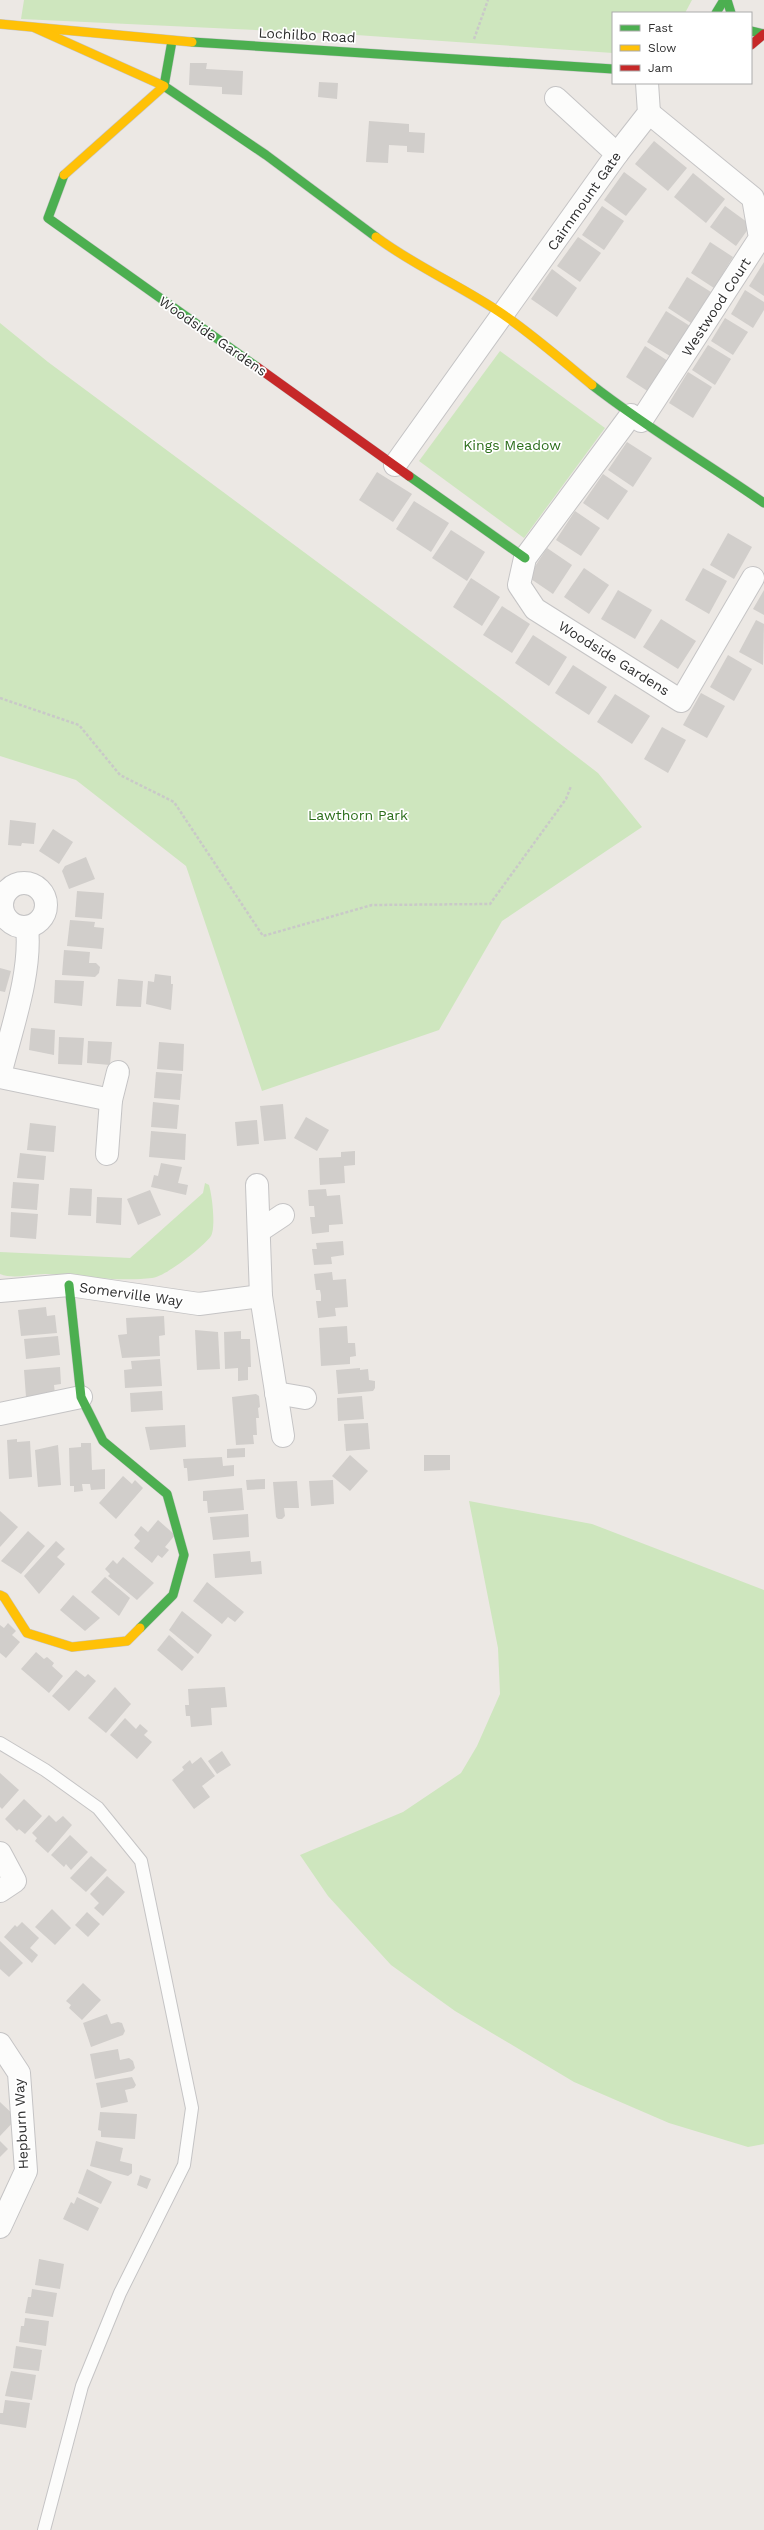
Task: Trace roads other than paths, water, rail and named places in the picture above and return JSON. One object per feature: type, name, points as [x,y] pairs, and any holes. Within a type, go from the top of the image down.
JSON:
[{"type":"street","points":[[717,12],[726,0]]},
{"type":"street","points":[[726,0],[731,12]]},
{"type":"street","name":"Lochilbo Road","points":[[0,24],[172,42],[612,69]]},
{"type":"street","points":[[35,28],[164,86],[266,155],[403,257],[458,286],[504,315],[636,418],[706,462],[764,503]]},
{"type":"street","points":[[752,31],[764,34]]},
{"type":"street","points":[[752,44],[764,34]]},
{"type":"street","points":[[164,86],[172,42]]},
{"type":"street","points":[[647,84],[649,113]]},
{"type":"street","name":"Woodside Gardens","points":[[164,86],[65,172],[48,218],[525,558]]},
{"type":"street","points":[[556,98],[617,154]]},
{"type":"street","name":"Cairnmount Gate","points":[[395,465],[504,315],[617,154],[649,113]]},
{"type":"street","name":"Westwood Court","points":[[636,418],[760,238],[752,198],[649,113]]},
{"type":"street","name":"Woodside Gardens","points":[[636,418],[525,558],[519,585],[536,609],[681,701],[753,578]]},
{"type":"street","points":[[27,927],[29,944],[6,1026],[0,1076],[111,1100]]},
{"type":"street","points":[[108,1154],[111,1100],[118,1072]]},
{"type":"street","points":[[257,1185],[261,1296],[283,1436]]},
{"type":"street","points":[[258,1231],[283,1215]]},
{"type":"street","points":[[0,1595],[4,1597],[27,1633],[72,1647],[127,1641],[173,1595],[184,1555],[167,1494],[103,1441],[81,1397],[68,1285]]},
{"type":"street","name":"Somerville Way","points":[[0,1291],[68,1285],[199,1304],[261,1296]]},
{"type":"street","points":[[276,1393],[305,1398]]},
{"type":"street","points":[[0,1414],[81,1397]]},
{"type":"street","points":[[0,1853],[15,1881],[0,1891]]},
{"type":"street","name":"Hepburn Way","points":[[0,2044],[19,2074],[26,2171],[0,2227]]},
{"type":"lane","points":[[0,1743],[45,1770],[98,1808],[140,1861],[192,2108],[184,2165],[120,2293],[82,2386],[44,2530]]},
{"type":"park label","name":"Kings Meadow","points":[[512,445]]},
{"type":"park label","name":"Lawthorn Park","points":[[358,815]]}]
